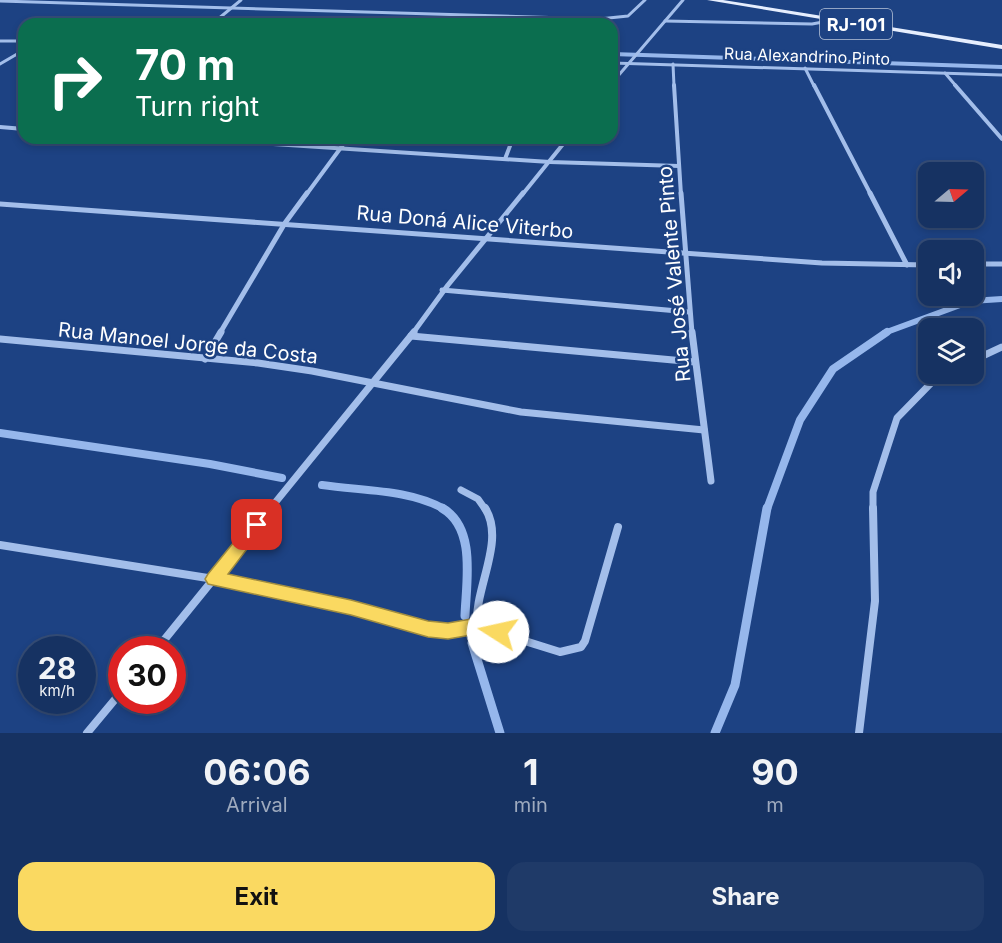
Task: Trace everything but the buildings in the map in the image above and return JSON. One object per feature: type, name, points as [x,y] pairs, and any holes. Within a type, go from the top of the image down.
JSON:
[{"type":"main road","name":"RJ-101","points":[[710,0],[1002,45]]},
{"type":"main road","name":"RJ-101","points":[[734,0],[1002,45]]},
{"type":"street","points":[[219,18],[241,0]]},
{"type":"street","points":[[609,18],[631,14],[645,0]]},
{"type":"street","points":[[618,75],[683,0]]},
{"type":"street","points":[[0,1],[570,18]]},
{"type":"street","points":[[664,21],[812,24],[834,20]]},
{"type":"street","points":[[0,40],[18,41]]},
{"type":"street","points":[[0,63],[18,53]]},
{"type":"street","name":"Rua Alexandrino Pinto","points":[[618,63],[1002,75]]},
{"type":"street","name":"Rua José Valente Pinto","points":[[673,64],[689,312],[711,481]]},
{"type":"street","points":[[804,68],[907,265]]},
{"type":"street","points":[[945,73],[1002,139]]},
{"type":"street","points":[[0,127],[18,128]]},
{"type":"street","points":[[271,144],[550,162],[679,166]]},
{"type":"street","points":[[205,359],[285,223],[344,144]]},
{"type":"street","points":[[505,159],[511,144]]},
{"type":"street","points":[[167,636],[411,336],[442,290],[564,144]]},
{"type":"street","name":"Rua Doná Alice Viterbo","points":[[0,204],[685,254],[822,263],[918,265]]},
{"type":"street","points":[[984,264],[1002,264]]},
{"type":"street","points":[[442,290],[689,312]]},
{"type":"street","points":[[411,336],[695,362]]},
{"type":"street","name":"Rua Manoel Jorge da Costa","points":[[0,339],[302,369],[521,412],[704,430]]},
{"type":"street","points":[[984,355],[1002,347]]},
{"type":"street","points":[[859,733],[875,601],[873,492],[897,418],[930,384]]},
{"type":"street","points":[[461,490],[479,500],[486,509],[493,532],[489,561],[476,606],[477,626]]},
{"type":"street","points":[[0,545],[214,579],[351,608],[428,629],[448,631],[477,626],[560,652],[581,647],[585,641],[618,527]]},
{"type":"street","points":[[87,733],[108,708]]},
{"type":"waterway","points":[[618,54],[1002,67]]},
{"type":"waterway","points":[[884,333],[971,301],[1002,299]]},
{"type":"waterway","points":[[767,509],[800,420],[833,369],[887,332]]},
{"type":"waterway","points":[[0,433],[210,464],[282,478]]},
{"type":"waterway","points":[[322,485],[401,494],[430,502],[442,508]]},
{"type":"waterway","points":[[442,508],[453,517],[465,542],[467,557],[465,616]]},
{"type":"waterway","points":[[715,733],[735,685],[767,508]]},
{"type":"waterway","points":[[472,643],[500,733]]},
{"type":"route","points":[[257,525],[214,579],[351,608],[428,629],[448,631],[477,626],[498,632]]}]
